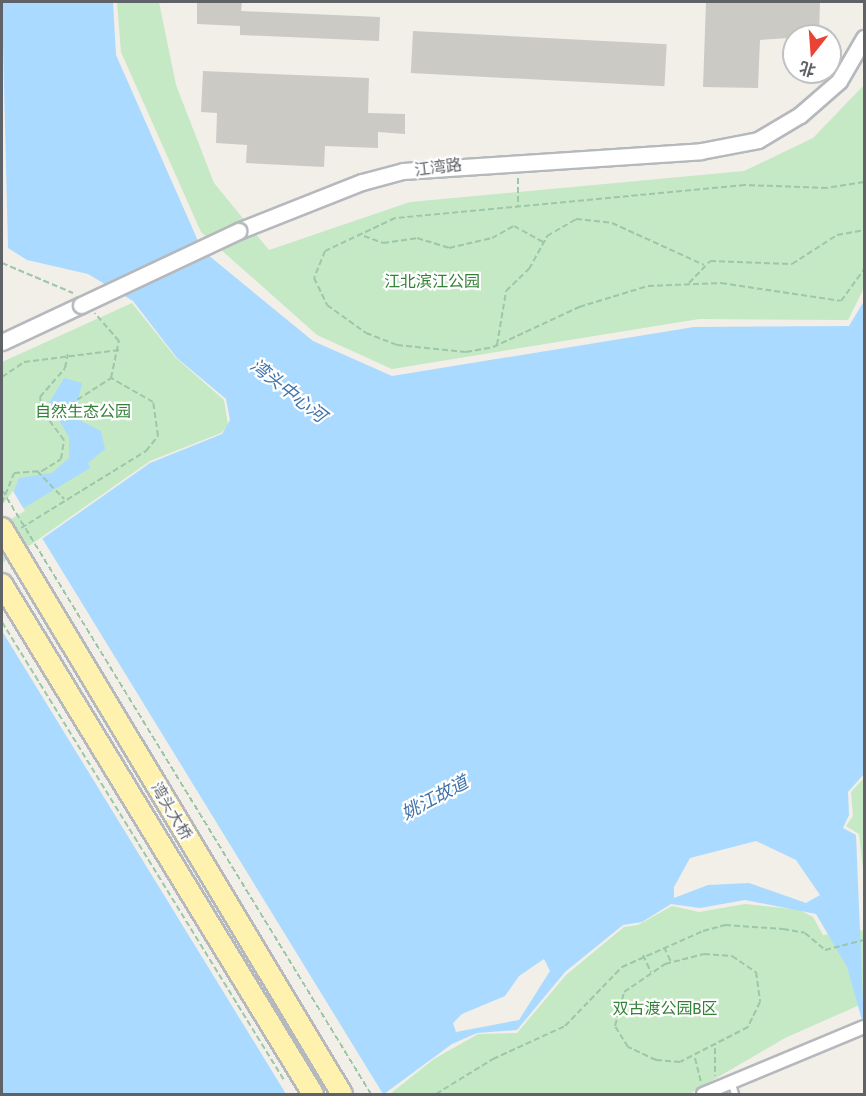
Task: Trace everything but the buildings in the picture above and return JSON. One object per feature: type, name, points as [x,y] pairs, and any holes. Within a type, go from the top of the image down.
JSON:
[{"type":"main road","name":"湾头大桥","points":[[6,531],[342,1095]]},
{"type":"main road","name":"湾头大桥","points":[[2,584],[313,1095]]},
{"type":"street","name":"江湾路","points":[[2,342],[238,231],[372,179],[518,160],[701,151],[758,140],[800,115],[840,81],[864,38]]},
{"type":"street","points":[[708,1092],[864,1027]]},
{"type":"lane","points":[[731,1081],[735,1095]]},
{"type":"path","points":[[518,160],[518,206]]},
{"type":"path","points":[[864,182],[827,188],[745,185],[395,218],[377,223],[364,236],[337,243],[318,261],[316,291],[327,305],[366,333],[397,345],[446,352],[497,345],[613,295],[689,283],[841,301],[864,269]]},
{"type":"path","points":[[497,345],[501,300],[529,269],[543,242],[576,219],[593,219],[637,232],[704,266]]},
{"type":"path","points":[[364,236],[383,243],[417,238],[449,248],[492,238],[514,226],[543,242]]},
{"type":"path","points":[[689,283],[704,266],[722,258],[792,264],[837,235],[864,230]]},
{"type":"path","points":[[2,263],[82,303],[112,329],[118,350],[111,378],[47,419]]},
{"type":"path","points":[[2,377],[24,362],[68,354],[118,350]]},
{"type":"path","points":[[2,502],[14,473],[37,471],[58,463],[64,454],[64,440],[47,419],[40,397],[65,368],[68,354]]},
{"type":"path","points":[[6,531],[65,500],[146,451],[158,436],[153,402],[111,378]]},
{"type":"path","points":[[37,471],[65,500]]},
{"type":"path","points":[[2,490],[371,1095]]},
{"type":"path","points":[[2,622],[287,1084]]},
{"type":"path","points":[[438,1094],[493,1059],[565,1026],[622,967],[643,955],[724,925],[805,933],[825,950],[864,940]]},
{"type":"path","points":[[664,947],[671,962]]},
{"type":"path","points":[[718,953],[756,972],[761,987],[756,1015],[741,1034],[695,1058],[656,1060],[619,1038],[619,1000],[651,972],[671,962],[718,953]]},
{"type":"path","points":[[643,955],[651,972]]},
{"type":"path","points":[[708,1092],[715,1048]]},
{"type":"path","points":[[695,1058],[708,1092]]},
{"type":"green space","name":"江北滨江公园","points":[[117,2],[159,2],[176,85],[214,183],[269,250],[410,202],[744,171],[813,138],[864,85],[864,288],[848,320],[699,319],[392,369],[317,335],[201,232],[121,52]]},
{"type":"green space","name":"自然生态公园","points":[[132,303],[176,358],[224,400],[228,425],[221,433],[150,461],[2,565],[2,362]]},
{"type":"green space","points":[[864,778],[864,878],[859,834],[846,826],[853,816],[851,792]]},
{"type":"green space","name":"双古渡公园B区","points":[[745,904],[800,910],[813,917],[823,935],[864,930],[864,1003],[785,1038],[689,1094],[390,1094],[434,1059],[478,1034],[517,1033],[566,975],[624,927],[638,925],[672,906],[699,912]]},
{"type":"water","points":[[2,2],[113,2],[116,55],[202,250],[313,341],[392,376],[694,327],[849,326],[864,301],[864,774],[848,792],[849,815],[843,828],[856,835],[864,1027],[847,967],[816,914],[745,900],[700,908],[671,904],[642,922],[623,925],[565,972],[517,1030],[477,1033],[452,1044],[384,1094],[2,1094],[2,567],[150,463],[222,434],[230,420],[226,399],[177,358],[133,301],[88,274],[27,260],[8,248]],"holes":[[[756,841],[796,860],[820,895],[806,903],[749,883],[708,885],[674,898],[674,887],[690,858]],[[544,959],[550,971],[519,1020],[456,1032],[453,1023],[462,1014],[505,996],[519,976]]]},
{"type":"water","points":[[64,378],[82,383],[76,410],[79,420],[101,431],[105,449],[88,463],[90,468],[2,521],[19,478],[52,473],[69,458],[69,437],[49,403]]},
{"type":"pier","points":[[13,491],[25,511],[2,524],[2,505]]},
{"type":"pier","points":[[42,538],[383,1094],[286,1094],[2,631],[2,563]]},
{"type":"water label","name":"湾头中心河","points":[[288,391]]},
{"type":"water label","name":"姚江故道","points":[[435,798]]}]
